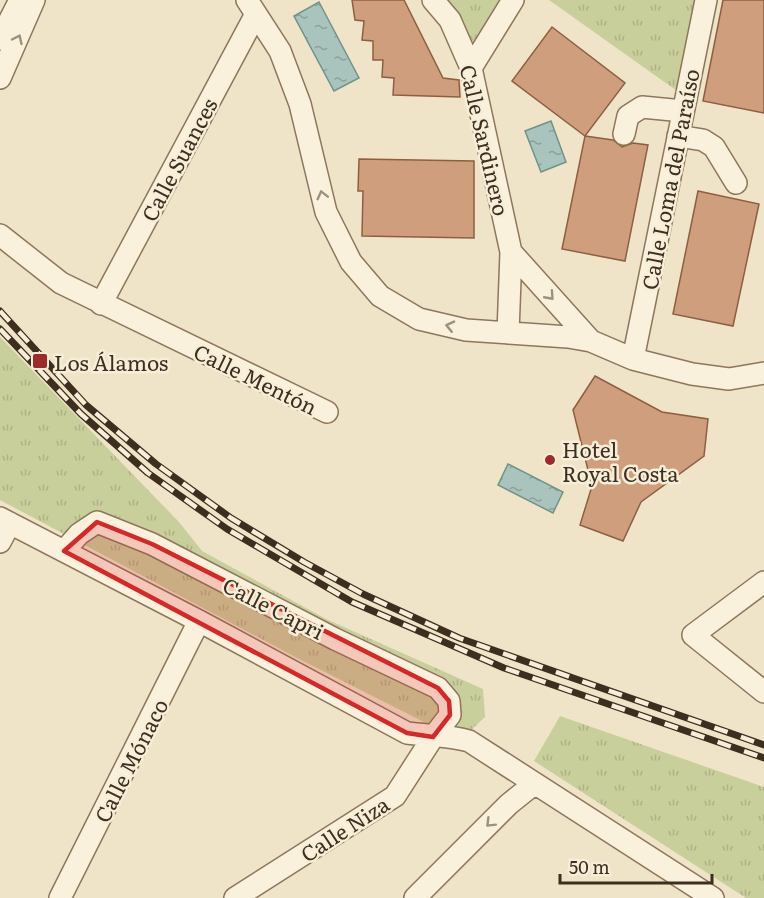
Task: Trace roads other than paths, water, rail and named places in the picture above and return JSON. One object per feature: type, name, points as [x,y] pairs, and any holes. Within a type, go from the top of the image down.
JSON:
[{"type":"street","points":[[0,14],[7,0]]},
{"type":"street","points":[[0,39],[20,0]]},
{"type":"street","points":[[0,78],[34,0]]},
{"type":"street","name":"Calle Sardinero","points":[[434,0],[450,20],[471,68],[511,252],[508,333]]},
{"type":"street","points":[[471,68],[513,0]]},
{"type":"street","name":"Calle Loma del Paraíso","points":[[633,359],[706,0]]},
{"type":"street","points":[[251,7],[280,51],[300,104],[326,212],[351,262],[380,296],[419,319],[466,330],[568,337],[591,341],[633,359],[692,374],[729,380],[764,373]]},
{"type":"street","name":"Calle Suances","points":[[101,304],[251,7]]},
{"type":"street","points":[[624,134],[628,116],[642,107],[683,111]]},
{"type":"street","points":[[678,136],[703,140],[714,147],[736,183]]},
{"type":"street","name":"Calle Mentón","points":[[0,235],[61,283],[327,412]]},
{"type":"street","name":"Calle Sardinero","points":[[511,252],[591,341]]},
{"type":"street","name":"Calle Capri","points":[[64,551],[79,534],[97,522],[152,544],[335,639],[438,688],[449,701],[450,715],[433,737]]},
{"type":"street","points":[[3,528],[64,551],[407,733],[433,737],[452,735],[469,741],[713,898]]},
{"type":"street","points":[[764,582],[693,635],[764,692]]},
{"type":"street","name":"Calle Mónaco","points":[[60,898],[199,621]]},
{"type":"street","name":"Calle Niza","points":[[235,898],[395,796],[433,737]]},
{"type":"street","points":[[415,898],[509,804],[534,784]]},
{"type":"water","points":[[319,2],[359,78],[334,91],[294,16]]},
{"type":"water","points":[[551,121],[566,162],[541,172],[525,131]]},
{"type":"water","points":[[508,464],[563,492],[553,513],[498,485]]},
{"type":"railway","points":[[0,311],[86,405],[156,464],[231,518],[304,562],[363,594],[459,638],[764,745]]},
{"type":"railway","points":[[0,329],[81,414],[148,473],[227,529],[352,602],[504,668],[764,758]]},
{"type":"place","name":"Los Álamos","points":[[40,361]]},
{"type":"place","name":"Hotel Royal Costa","points":[[550,460]]}]
